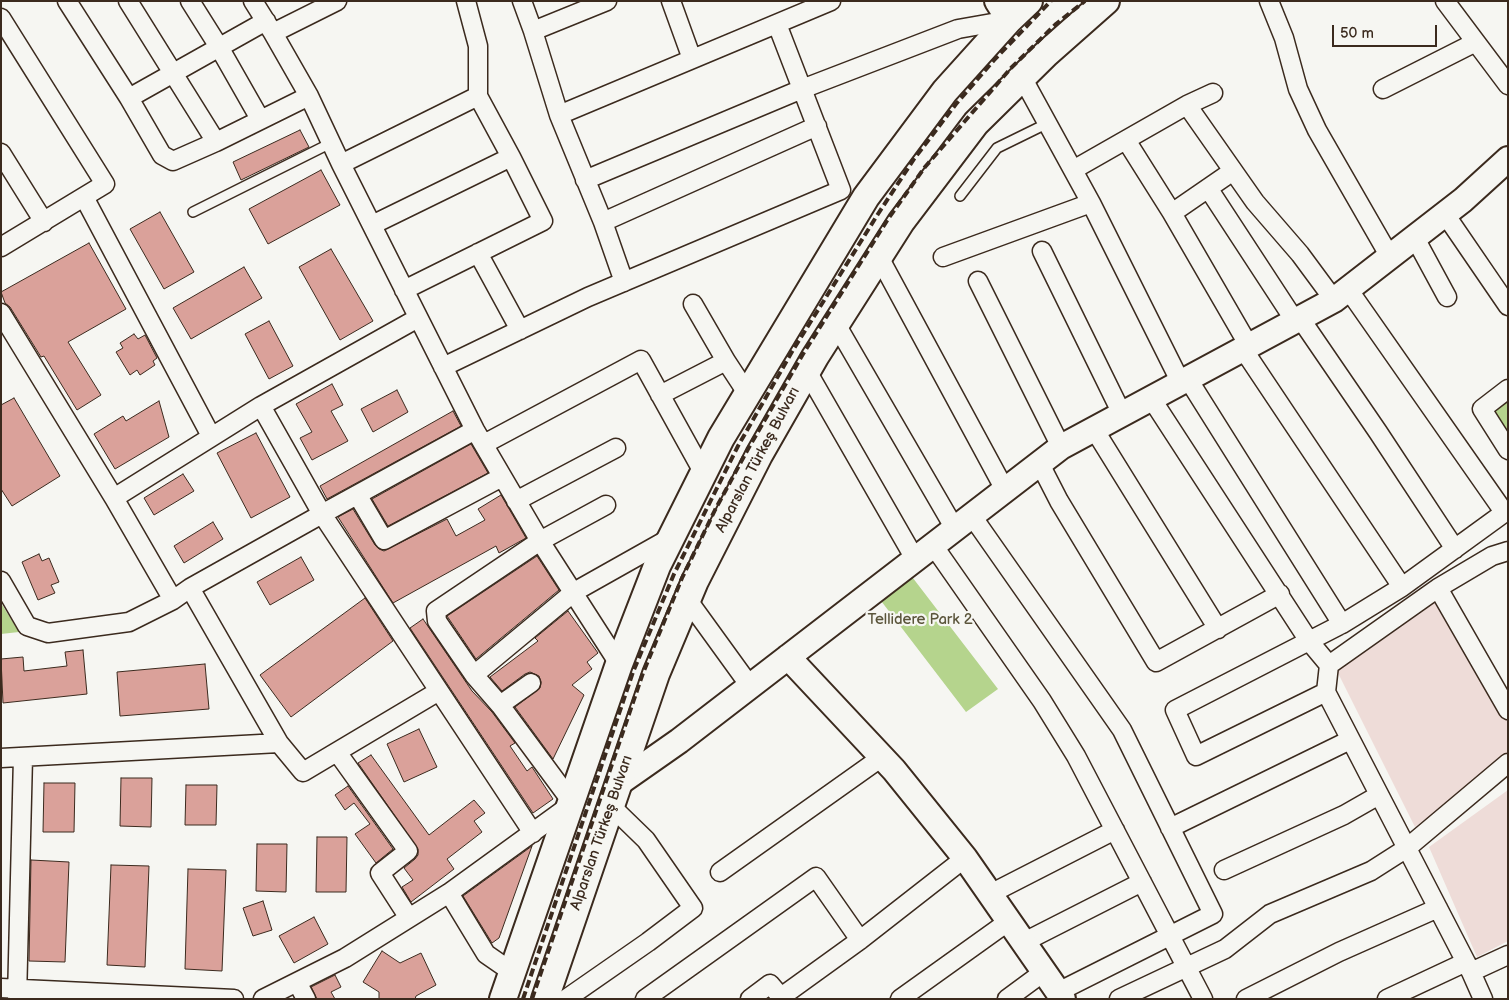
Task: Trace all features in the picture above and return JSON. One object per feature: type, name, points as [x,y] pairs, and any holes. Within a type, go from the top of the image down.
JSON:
[{"type":"main road","points":[[503,999],[619,664],[657,566],[720,438],[747,393],[851,197],[945,91],[1003,11],[1029,1]]},
{"type":"main road","name":"Alparslan Türkeş Bulvarı","points":[[546,999],[656,674],[695,581],[759,454],[807,371],[902,222],[976,123],[1046,54],[1106,1]]},
{"type":"main road","points":[[615,794],[679,741],[1061,447],[1298,320],[1341,294],[1445,214],[1508,159]]},
{"type":"main road","points":[[788,657],[882,757],[965,858],[1061,995]]},
{"type":"street","points":[[67,1],[129,98],[162,155],[173,160],[216,142],[309,96]]},
{"type":"street","points":[[128,1],[216,142]]},
{"type":"street","points":[[190,1],[260,119]]},
{"type":"street","points":[[253,1],[309,96],[418,318],[502,477],[540,541],[619,664]]},
{"type":"street","points":[[129,98],[219,48],[337,1]]},
{"type":"street","points":[[404,290],[542,222],[511,156],[478,96],[478,46],[466,1]]},
{"type":"street","points":[[522,1],[533,30],[559,115],[603,222],[624,282]]},
{"type":"street","points":[[672,1],[692,60]]},
{"type":"street","points":[[559,115],[831,1]]},
{"type":"street","points":[[1269,1],[1284,38],[1298,89],[1317,130],[1390,256]]},
{"type":"street","points":[[1445,1],[1508,85]]},
{"type":"street","points":[[533,30],[602,2]]},
{"type":"street","points":[[585,180],[802,89],[1003,11]]},
{"type":"street","points":[[1,18],[105,184],[1,247]]},
{"type":"street","points":[[443,367],[624,282],[851,197],[817,126],[777,24]]},
{"type":"street","points":[[1383,88],[1476,42]]},
{"type":"street","points":[[1022,77],[1091,203],[1184,381],[1342,624]]},
{"type":"street","points":[[1073,170],[1187,105],[1213,93]]},
{"type":"street","points":[[341,164],[478,96]]},
{"type":"street","points":[[1187,105],[1255,202],[1300,254],[1341,294],[1506,511],[1402,587],[1342,624],[1176,710],[1196,756],[1326,692]]},
{"type":"street","points":[[603,222],[817,126]]},
{"type":"street","points":[[1126,140],[1172,214],[1246,347],[1402,587]]},
{"type":"street","points":[[1,153],[44,222]]},
{"type":"street","points":[[372,225],[511,156]]},
{"type":"street","points":[[1172,214],[1233,171]]},
{"type":"street","points":[[1208,188],[1298,320],[1378,432],[1455,549]]},
{"type":"street","points":[[84,197],[211,436]]},
{"type":"street","points":[[943,257],[1091,203]]},
{"type":"street","points":[[1445,214],[1508,306]]},
{"type":"street","points":[[1415,238],[1447,296]]},
{"type":"street","points":[[1042,251],[1122,414]]},
{"type":"street","points":[[478,253],[520,330]]},
{"type":"street","points":[[880,257],[1005,490]]},
{"type":"street","points":[[978,281],[1061,447]]},
{"type":"street","points":[[693,304],[747,393]]},
{"type":"street","points":[[1,314],[114,498],[173,600]]},
{"type":"street","points":[[114,498],[261,406],[418,318]]},
{"type":"street","points":[[836,324],[963,522],[1122,730],[1213,914],[1170,935],[1061,995]]},
{"type":"street","points":[[1,581],[27,626],[48,633],[129,622],[173,600],[190,588],[322,514],[641,360],[703,472]]},
{"type":"street","points":[[660,395],[726,361]]},
{"type":"street","points":[[807,371],[915,559]]},
{"type":"street","points":[[1508,389],[1482,409],[1508,450]]},
{"type":"street","points":[[1151,398],[1309,641],[1329,665],[1326,692],[1469,967],[1483,999]]},
{"type":"street","points":[[261,406],[322,514],[533,833]]},
{"type":"street","points":[[1094,429],[1218,629]]},
{"type":"street","points":[[516,501],[616,448]]},
{"type":"street","points":[[1040,464],[1059,501],[1156,662],[1280,594]]},
{"type":"street","points":[[358,496],[384,540],[502,477]]},
{"type":"street","points":[[263,999],[345,958],[449,893],[533,833],[570,803],[500,705],[474,675],[437,621],[436,611],[540,541],[606,505]]},
{"type":"street","points":[[474,675],[574,592],[670,538]]},
{"type":"street","points":[[933,545],[1042,701],[1076,756],[1203,999]]},
{"type":"street","points":[[1329,665],[1438,588],[1492,556],[1508,551]]},
{"type":"street","points":[[190,588],[279,743],[303,772],[439,691]]},
{"type":"street","points":[[1438,588],[1508,710]]},
{"type":"street","points":[[688,599],[750,686]]},
{"type":"street","points":[[500,705],[531,683]]},
{"type":"street","points":[[1170,828],[1350,740]]},
{"type":"street","points":[[1,758],[279,743]]},
{"type":"street","points":[[337,752],[408,852],[380,873],[409,918]]},
{"type":"street","points":[[23,757],[12,992],[234,999]]},
{"type":"street","points":[[720,872],[882,757]]},
{"type":"street","points":[[1119,999],[1225,949],[1270,914],[1371,871],[1407,848],[1508,764]]},
{"type":"street","points":[[566,999],[693,908],[615,794]]},
{"type":"street","points":[[1224,870],[1344,815],[1379,795]]},
{"type":"street","points":[[990,894],[1115,830]]},
{"type":"street","points":[[750,999],[770,984],[781,997],[860,940],[965,858]]},
{"type":"street","points":[[645,999],[816,877],[860,940]]},
{"type":"street","points":[[1024,942],[1142,882]]},
{"type":"street","points":[[449,893],[486,954],[512,972]]},
{"type":"street","points":[[1246,999],[1339,952],[1438,908]]},
{"type":"street","points":[[900,999],[1009,921]]},
{"type":"street","points":[[1387,999],[1469,967],[1508,955]]},
{"type":"street","points":[[1008,999],[1045,971]]},
{"type":"street","points":[[297,982],[306,999]]},
{"type":"lane","points":[[960,196],[997,148],[1048,123]]},
{"type":"lane","points":[[192,212],[331,143]]},
{"type":"shaded area","points":[[1436,600],[1508,718],[1508,756],[1415,827],[1336,669]]},
{"type":"shaded area","points":[[1508,790],[1508,941],[1477,957],[1429,847]]},
{"type":"green space","points":[[1508,395],[1508,442],[1488,410]]},
{"type":"green space","name":"Tellidere Park 2","points":[[906,569],[998,689],[966,712],[875,593]]},
{"type":"green space","points":[[1,603],[19,632],[1,634]]},
{"type":"building","points":[[300,130],[309,147],[241,180],[233,162]]},
{"type":"building","points":[[321,170],[340,205],[268,244],[249,209]]},
{"type":"building","points":[[160,212],[194,272],[164,289],[130,229]]},
{"type":"building","points":[[89,243],[126,309],[68,342],[101,395],[77,410],[44,356],[41,357],[10,307],[5,303],[1,292]]},
{"type":"building","points":[[331,249],[373,321],[340,340],[299,267]]},
{"type":"building","points":[[244,267],[262,298],[191,339],[173,308]]},
{"type":"building","points":[[269,321],[293,366],[269,379],[245,334]]},
{"type":"building","points":[[134,334],[138,339],[145,335],[157,358],[153,361],[155,365],[140,375],[137,370],[130,375],[116,352],[123,348],[120,343]]},
{"type":"building","points":[[332,384],[343,405],[331,411],[348,441],[312,460],[300,438],[312,432],[296,404]]},
{"type":"building","points":[[397,390],[408,412],[373,432],[361,409]]},
{"type":"building","points":[[14,398],[60,476],[12,506],[1,489],[1,405]]},
{"type":"building","points":[[159,401],[169,437],[115,469],[94,434],[123,416],[126,421]]},
{"type":"building","points":[[453,411],[461,426],[327,499],[320,486]]},
{"type":"building","points":[[256,433],[290,497],[251,518],[217,453]]},
{"type":"building","points":[[471,444],[488,473],[388,526],[372,499]]},
{"type":"building","points":[[183,474],[194,491],[154,515],[144,498]]},
{"type":"building","points":[[501,495],[526,538],[499,553],[496,546],[393,603],[338,517],[353,509],[375,545],[384,551],[447,519],[456,536],[485,520],[478,509]]},
{"type":"building","points":[[213,522],[223,539],[184,563],[174,546]]},
{"type":"building","points":[[39,554],[42,561],[49,558],[59,582],[51,585],[55,593],[38,600],[22,562]]},
{"type":"building","points":[[537,556],[559,590],[476,659],[447,616]]},
{"type":"building","points":[[301,557],[314,580],[270,605],[257,582]]},
{"type":"building","points":[[365,598],[393,641],[291,717],[260,675]]},
{"type":"building","points":[[568,611],[598,653],[587,662],[592,669],[572,685],[584,695],[553,759],[515,707],[540,688],[539,676],[530,672],[525,674],[502,691],[490,677],[538,641],[535,638]]},
{"type":"building","points":[[423,619],[472,691],[492,712],[515,743],[510,746],[527,771],[532,767],[553,799],[533,813],[410,628]]},
{"type":"building","points":[[83,650],[87,694],[3,703],[1,659],[23,657],[24,671],[67,666],[65,652]]},
{"type":"building","points":[[205,664],[209,709],[120,716],[117,672]]},
{"type":"building","points":[[419,729],[437,767],[404,782],[387,744]]},
{"type":"building","points":[[371,755],[429,835],[474,800],[485,813],[474,821],[482,832],[447,859],[454,869],[411,902],[402,887],[413,880],[404,868],[418,855],[418,849],[358,763]]},
{"type":"building","points":[[121,778],[152,778],[151,827],[120,826]]},
{"type":"building","points":[[44,783],[75,783],[74,832],[43,832]]},
{"type":"building","points":[[186,785],[217,785],[216,825],[185,825]]},
{"type":"building","points":[[348,786],[393,849],[376,863],[355,834],[370,824],[354,803],[345,810],[335,795]]},
{"type":"building","points":[[317,837],[347,837],[346,892],[316,892]]},
{"type":"building","points":[[257,844],[287,844],[286,892],[256,891]]},
{"type":"building","points":[[532,846],[499,938],[492,943],[463,896]]},
{"type":"building","points":[[31,860],[69,862],[65,962],[29,961]]},
{"type":"building","points":[[111,865],[149,866],[145,967],[107,965]]},
{"type":"building","points":[[188,869],[226,870],[222,971],[185,969]]},
{"type":"building","points":[[263,901],[272,930],[253,936],[243,908]]},
{"type":"building","points":[[314,917],[328,944],[294,963],[279,936]]},
{"type":"building","points":[[382,951],[400,963],[421,953],[436,985],[416,996],[415,999],[379,999],[379,992],[363,982]]},
{"type":"building","points":[[335,975],[341,987],[331,992],[335,999],[317,999],[311,987]]},
{"type":"railway","points":[[523,999],[633,672],[674,574],[738,446],[793,350],[914,159],[956,104],[995,59],[1051,1]]},
{"type":"railway","points":[[532,999],[643,673],[682,578],[715,510],[748,449],[803,354],[888,219],[925,167],[1011,68],[1056,24],[1085,1]]}]
